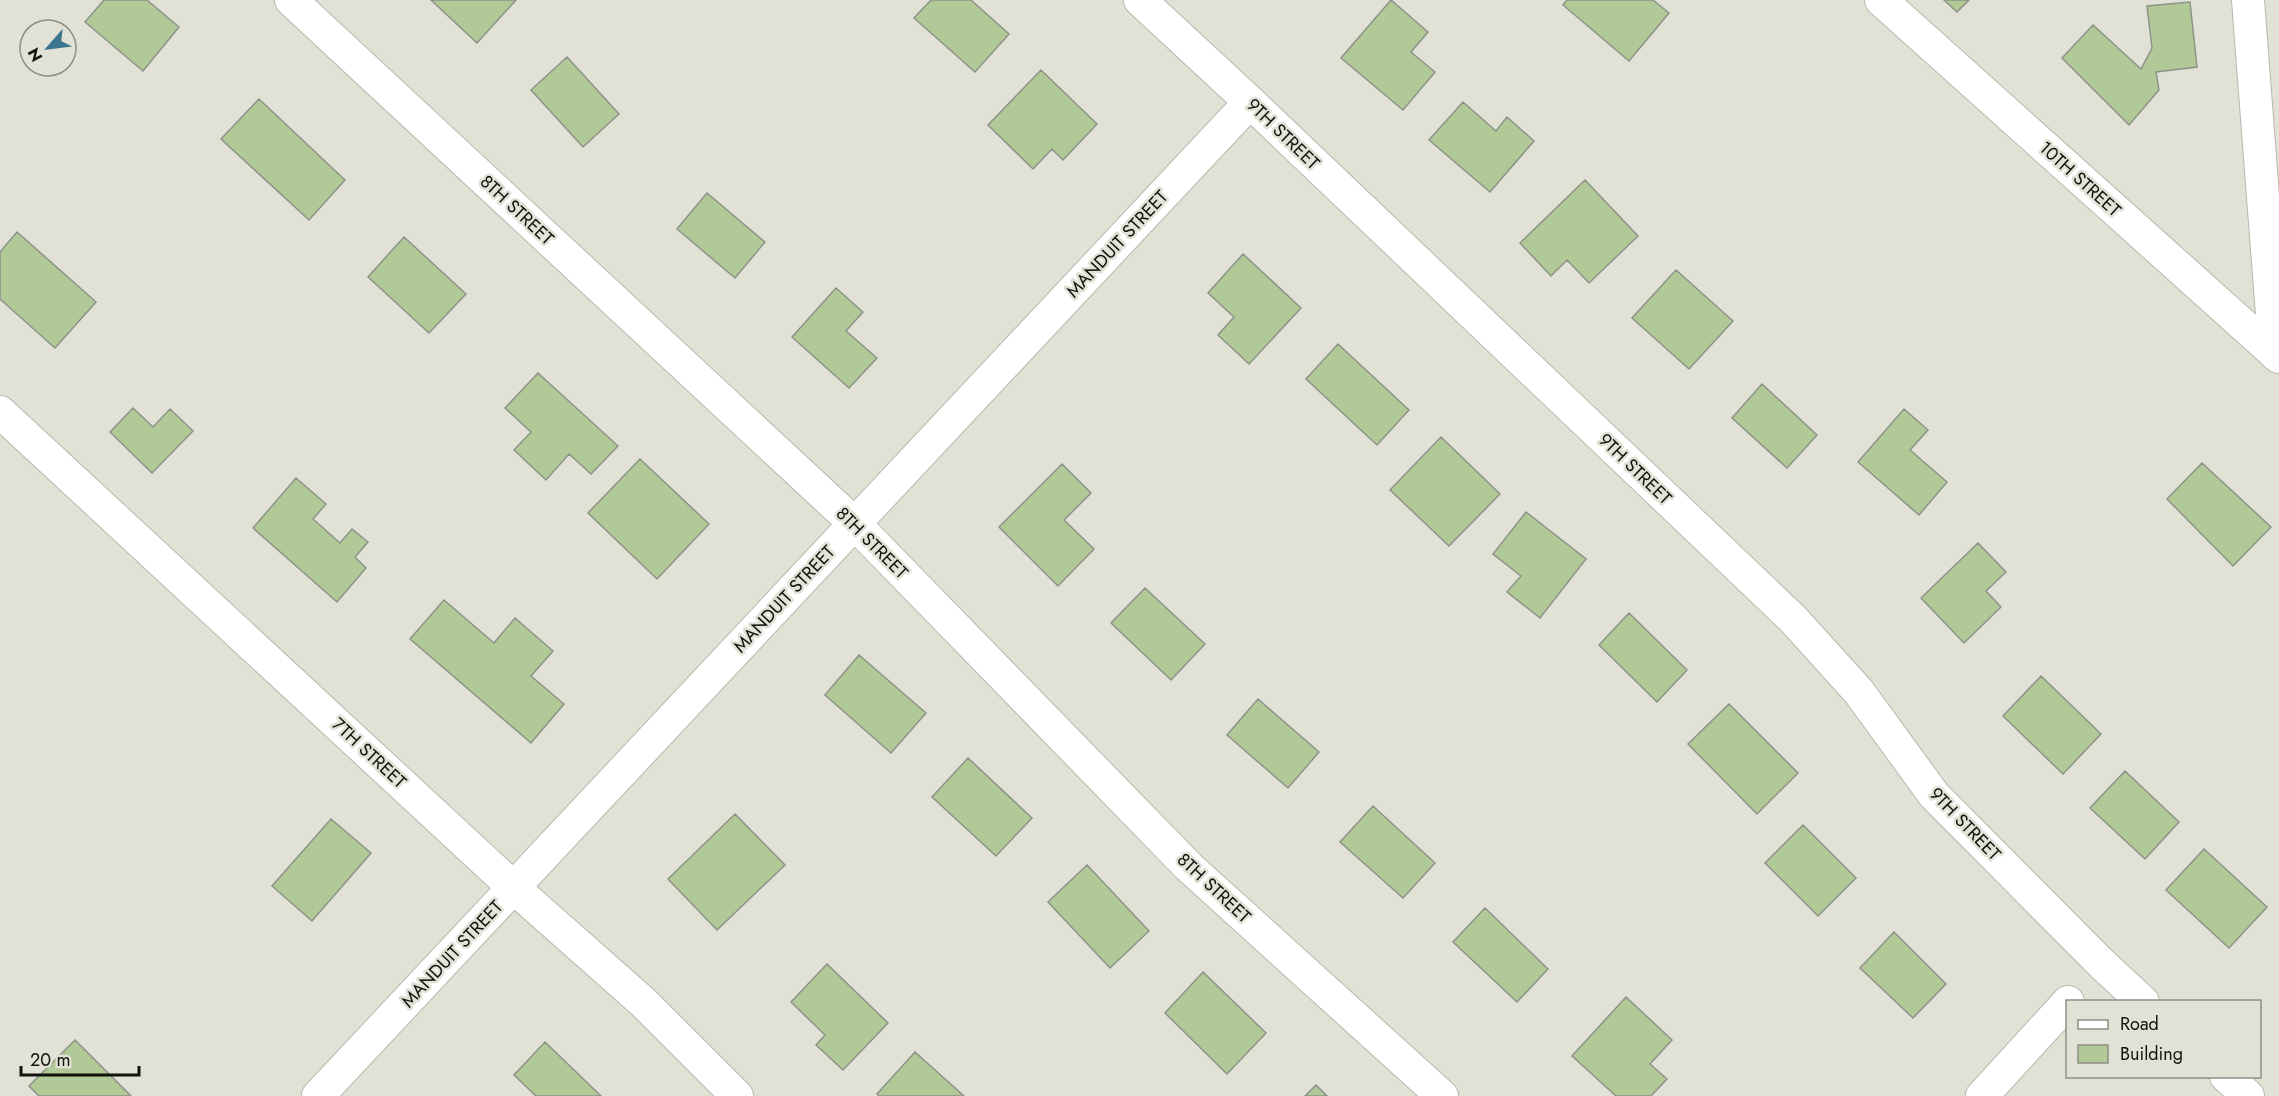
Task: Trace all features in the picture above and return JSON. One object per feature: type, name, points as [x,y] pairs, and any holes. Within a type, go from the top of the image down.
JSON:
[{"type":"street","name":"8TH STREET","points":[[291,0],[854,524],[1189,867],[1442,1096]]},
{"type":"street","name":"9TH STREET","points":[[1140,0],[1793,619],[1860,692],[1934,795],[2141,1000]]},
{"type":"street","name":"10TH STREET","points":[[1881,0],[2277,355]]},
{"type":"street","points":[[2248,0],[2277,355]]},
{"type":"street","name":"MANDUIT STREET","points":[[318,1096],[1250,102]]},
{"type":"street","name":"7TH STREET","points":[[0,412],[514,888],[644,1004],[737,1096]]},
{"type":"street","points":[[2070,1000],[2102,964]]},
{"type":"street","points":[[1982,1096],[2066,1004]]},
{"type":"street","points":[[2227,1078],[2248,1096]]},
{"type":"building","points":[[104,0],[147,0],[179,27],[143,71],[85,22]]},
{"type":"building","points":[[431,0],[516,0],[477,43]]},
{"type":"building","points":[[931,0],[971,0],[1009,34],[975,72],[914,18]]},
{"type":"building","points":[[1391,0],[1428,32],[1411,52],[1435,72],[1403,110],[1341,58]]},
{"type":"building","points":[[1567,0],[1653,0],[1669,13],[1629,61],[1563,5]]},
{"type":"building","points":[[1944,0],[1969,0],[1957,12]]},
{"type":"building","points":[[2190,2],[2197,67],[2156,72],[2159,90],[2129,125],[2062,58],[2093,25],[2141,69],[2152,48],[2147,6]]},
{"type":"building","points":[[567,57],[619,114],[583,147],[531,90]]},
{"type":"building","points":[[1041,70],[1097,124],[1063,160],[1052,149],[1033,169],[988,125]]},
{"type":"building","points":[[259,99],[345,180],[309,220],[221,139]]},
{"type":"building","points":[[1463,102],[1496,131],[1507,117],[1534,141],[1490,192],[1429,140]]},
{"type":"building","points":[[1585,180],[1638,236],[1589,283],[1567,260],[1551,276],[1520,243]]},
{"type":"building","points":[[707,193],[765,242],[735,278],[677,229]]},
{"type":"building","points":[[17,232],[96,302],[55,348],[0,299],[0,252]]},
{"type":"building","points":[[404,237],[466,294],[429,333],[368,277]]},
{"type":"building","points":[[1243,254],[1301,308],[1249,364],[1218,335],[1234,317],[1208,293]]},
{"type":"building","points":[[1676,270],[1733,321],[1689,369],[1632,318]]},
{"type":"building","points":[[836,288],[863,312],[846,331],[877,358],[849,388],[792,337]]},
{"type":"building","points":[[1338,344],[1409,410],[1377,445],[1306,379]]},
{"type":"building","points":[[538,373],[618,446],[591,474],[569,454],[546,480],[514,450],[531,432],[505,408]]},
{"type":"building","points":[[1762,384],[1817,435],[1787,468],[1732,418]]},
{"type":"building","points":[[133,408],[153,427],[170,409],[193,431],[152,473],[110,432]]},
{"type":"building","points":[[1904,409],[1928,430],[1910,450],[1947,482],[1919,515],[1858,462]]},
{"type":"building","points":[[1441,437],[1500,494],[1449,546],[1390,490]]},
{"type":"building","points":[[640,459],[709,524],[657,579],[588,513]]},
{"type":"building","points":[[2202,463],[2271,527],[2233,566],[2167,499]]},
{"type":"building","points":[[1062,464],[1091,493],[1064,520],[1094,549],[1058,586],[999,527]]},
{"type":"building","points":[[296,478],[326,504],[313,519],[340,543],[352,529],[368,542],[355,557],[366,568],[337,602],[253,528]]},
{"type":"building","points":[[1526,512],[1586,559],[1540,618],[1507,592],[1521,576],[1493,554]]},
{"type":"building","points":[[1978,543],[2006,572],[1986,591],[2001,607],[1964,643],[1921,598]]},
{"type":"building","points":[[1145,588],[1205,644],[1171,680],[1111,623]]},
{"type":"building","points":[[444,600],[494,643],[515,618],[553,651],[531,676],[564,704],[531,743],[410,639]]},
{"type":"building","points":[[1629,613],[1687,670],[1657,702],[1599,645]]},
{"type":"building","points":[[859,655],[926,713],[891,753],[825,695]]},
{"type":"building","points":[[2041,676],[2101,734],[2063,774],[2003,716]]},
{"type":"building","points":[[1258,699],[1319,752],[1288,788],[1227,735]]},
{"type":"building","points":[[1729,704],[1798,773],[1757,814],[1688,744]]},
{"type":"building","points":[[968,758],[1032,818],[996,856],[932,797]]},
{"type":"building","points":[[2125,771],[2179,822],[2145,859],[2090,808]]},
{"type":"building","points":[[1373,806],[1435,863],[1403,898],[1340,842]]},
{"type":"building","points":[[735,814],[785,865],[717,930],[668,879]]},
{"type":"building","points":[[331,819],[371,853],[312,921],[272,886]]},
{"type":"building","points":[[1803,825],[1856,878],[1818,916],[1765,863]]},
{"type":"building","points":[[2204,849],[2267,907],[2229,948],[2166,890]]},
{"type":"building","points":[[1087,865],[1149,931],[1110,968],[1048,902]]},
{"type":"building","points":[[1485,908],[1548,969],[1517,1002],[1453,942]]},
{"type":"building","points":[[1894,932],[1946,984],[1913,1018],[1860,968]]},
{"type":"building","points":[[827,964],[888,1023],[843,1070],[816,1045],[825,1035],[791,1002]]},
{"type":"building","points":[[1203,972],[1266,1033],[1227,1074],[1165,1013]]},
{"type":"building","points":[[1626,997],[1672,1040],[1650,1064],[1667,1079],[1651,1096],[1616,1096],[1572,1056]]},
{"type":"building","points":[[75,1040],[131,1096],[39,1096],[29,1086]]},
{"type":"building","points":[[545,1042],[601,1096],[536,1096],[514,1075]]},
{"type":"building","points":[[915,1052],[964,1096],[879,1096],[877,1094]]},
{"type":"building","points":[[1316,1085],[1327,1096],[1305,1096]]}]
